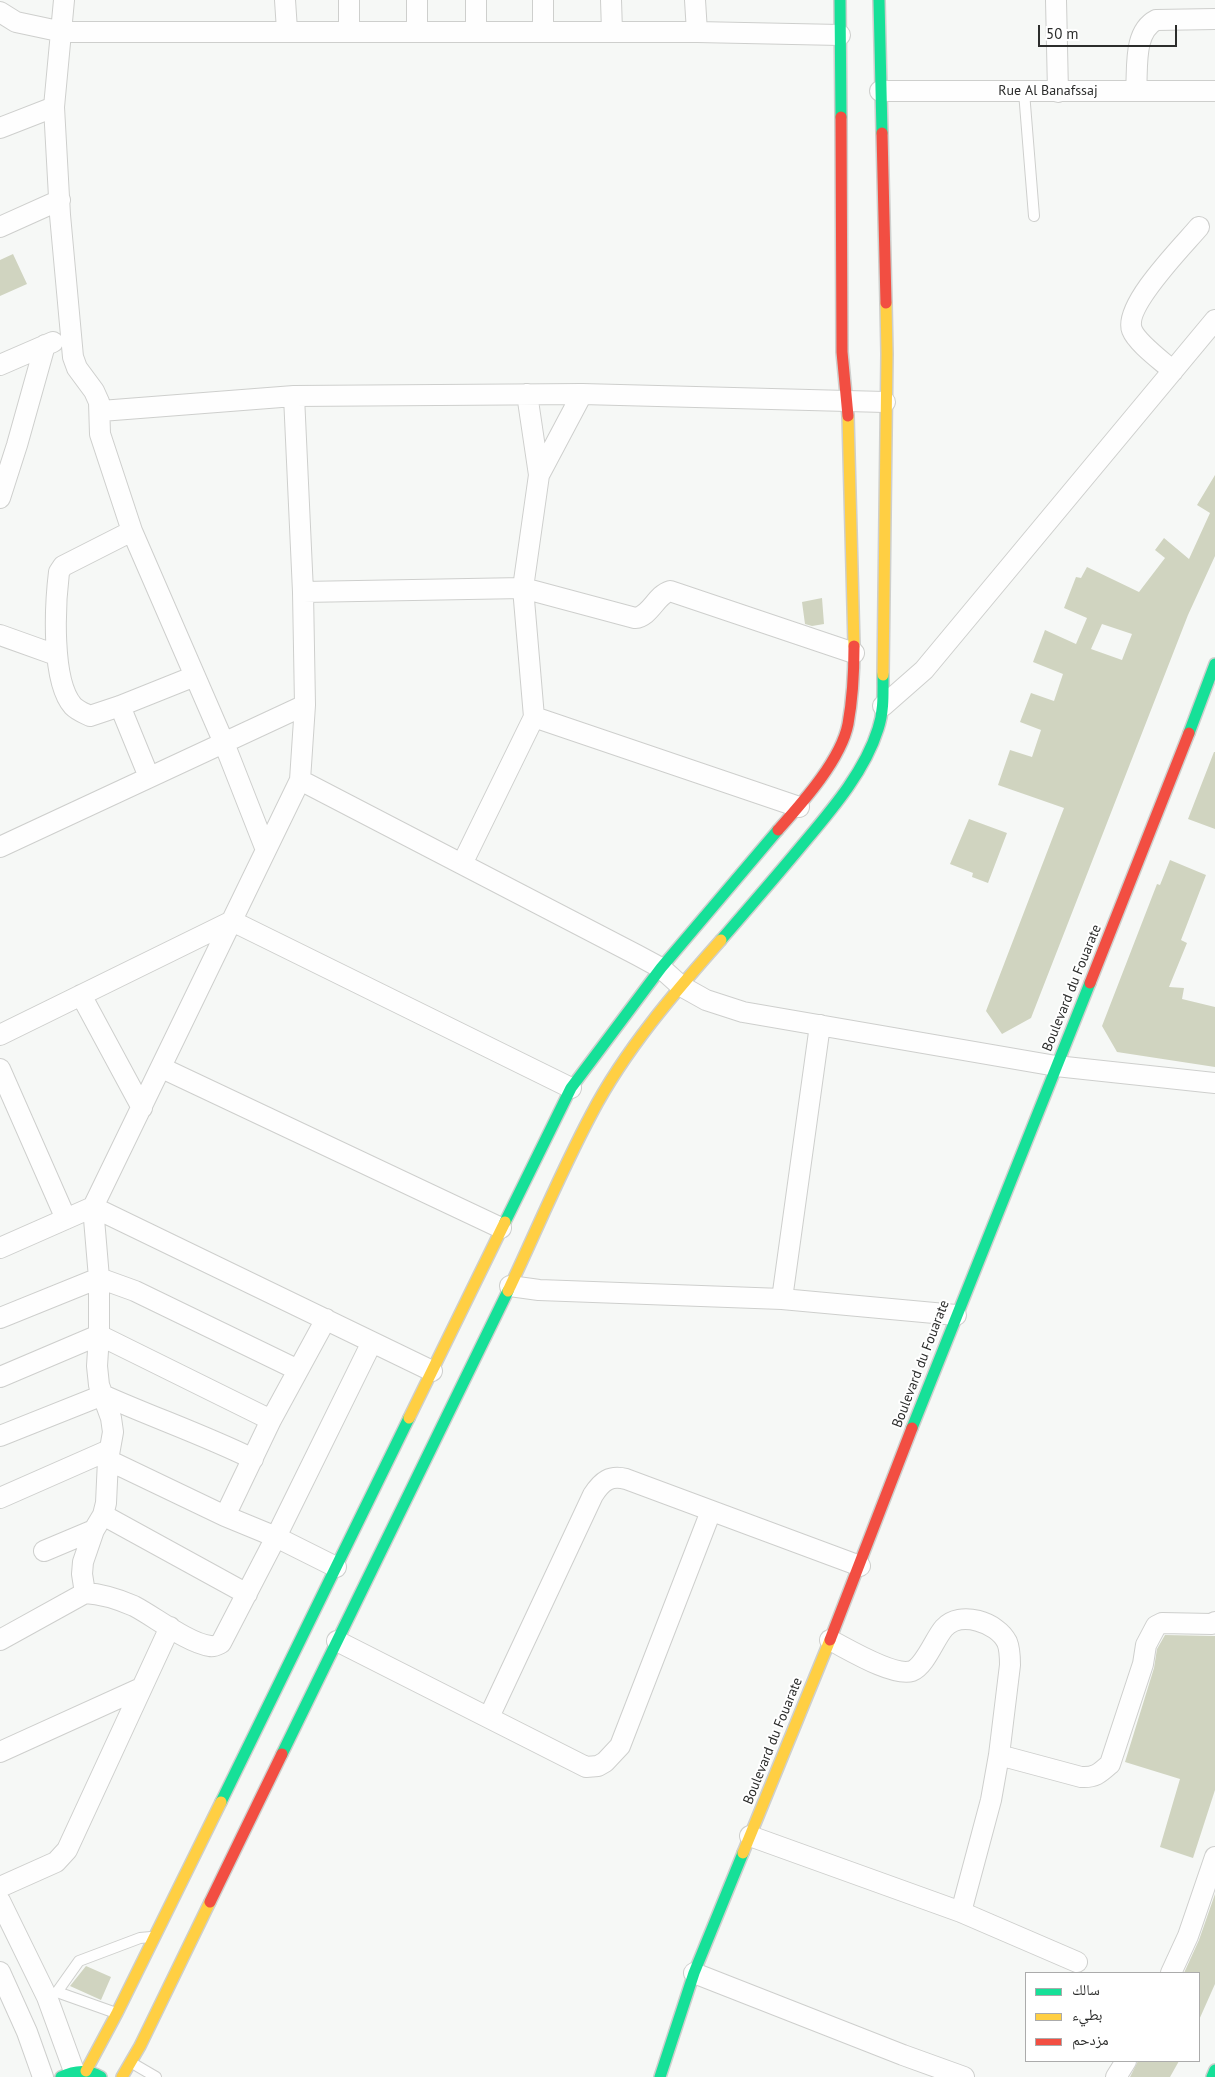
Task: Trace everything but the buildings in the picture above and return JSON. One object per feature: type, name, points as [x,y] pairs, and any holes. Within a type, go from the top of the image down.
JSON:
[{"type":"main road","points":[[101,2077],[74,2073],[117,2013],[571,1088],[661,968],[819,782],[840,746],[848,725],[854,653],[848,400],[842,352],[840,0]]},
{"type":"main road","points":[[122,2077],[510,1286],[592,1112],[608,1085],[681,986],[807,838],[841,794],[860,766],[878,731],[883,706],[887,354],[879,0]]},
{"type":"main road","name":"Boulevard du Fouarate","points":[[660,2077],[694,1973],[860,1566],[956,1315],[1139,863],[1215,664]]},
{"type":"main road","points":[[1212,2077],[1215,2070]]},
{"type":"street","points":[[64,0],[63,32],[54,107],[60,207],[73,357],[77,368],[94,391],[99,402],[101,411],[100,434],[132,531],[224,743],[266,850]]},
{"type":"street","points":[[285,0],[287,30]]},
{"type":"street","points":[[348,0],[349,31]]},
{"type":"street","points":[[417,0],[417,31]]},
{"type":"street","points":[[476,0],[476,31]]},
{"type":"street","points":[[543,0],[543,31]]},
{"type":"street","points":[[611,0],[612,31]]},
{"type":"street","points":[[695,0],[697,32]]},
{"type":"street","points":[[1056,0],[1058,92]]},
{"type":"street","points":[[0,12],[16,22],[63,32],[287,30],[612,31],[840,35]]},
{"type":"street","points":[[1136,91],[1140,37],[1149,24],[1156,20],[1215,19]]},
{"type":"street","name":"Rue Al Banafssaj","points":[[880,91],[1215,91]]},
{"type":"street","points":[[0,128],[54,107]]},
{"type":"street","points":[[0,228],[60,207]]},
{"type":"street","points":[[0,242],[60,207]]},
{"type":"street","points":[[1173,371],[1136,338],[1130,324],[1135,306],[1147,289],[1199,227]]},
{"type":"street","points":[[883,706],[924,670],[1215,320]]},
{"type":"street","points":[[0,365],[71,335]]},
{"type":"street","points":[[0,498],[18,444],[45,345]]},
{"type":"street","points":[[462,864],[534,717],[523,588],[539,476],[527,394]]},
{"type":"street","points":[[539,476],[582,394]]},
{"type":"street","points":[[101,411],[294,396],[582,394],[885,402]]},
{"type":"street","points":[[85,1593],[82,1574],[83,1562],[99,1522],[107,1493],[109,1455],[113,1432],[97,1366],[99,1278],[93,1207],[300,780],[305,705],[303,592],[294,396]]},
{"type":"street","points":[[132,531],[63,566],[59,572],[56,655],[67,698],[75,708],[90,716],[195,676]]},
{"type":"street","points":[[303,592],[523,588],[635,618],[643,615],[663,594],[670,591],[854,653]]},
{"type":"street","points":[[0,636],[56,655]]},
{"type":"street","points":[[0,846],[305,705]]},
{"type":"street","points":[[120,706],[149,777]]},
{"type":"street","points":[[534,717],[799,807]]},
{"type":"street","points":[[300,780],[661,968],[681,986],[706,1000],[743,1012],[1056,1066],[1215,1083]]},
{"type":"street","points":[[0,1035],[232,921]]},
{"type":"street","points":[[232,921],[571,1088]]},
{"type":"street","points":[[81,995],[142,1108]]},
{"type":"street","points":[[782,1299],[820,1025]]},
{"type":"street","points":[[162,1068],[501,1228]]},
{"type":"street","points":[[0,1069],[66,1219]]},
{"type":"street","points":[[0,1248],[93,1207],[432,1371]]},
{"type":"street","points":[[0,1318],[99,1278],[135,1291],[298,1370]]},
{"type":"street","points":[[510,1286],[538,1290],[782,1299],[956,1315]]},
{"type":"street","points":[[225,1516],[271,1420],[326,1319]]},
{"type":"street","points":[[0,1377],[99,1334]]},
{"type":"street","points":[[99,1334],[271,1420]]},
{"type":"street","points":[[0,1640],[85,1593],[101,1594],[122,1601],[193,1640],[210,1646],[216,1646],[221,1643],[276,1537],[372,1342]]},
{"type":"street","points":[[0,1436],[103,1395],[253,1459]]},
{"type":"street","points":[[0,1498],[109,1455],[225,1516],[276,1537],[336,1567]]},
{"type":"street","points":[[489,1717],[599,1486],[607,1479],[617,1477],[626,1479],[860,1566]]},
{"type":"street","points":[[337,1641],[586,1767],[598,1766],[614,1755],[620,1746],[711,1511]]},
{"type":"street","points":[[99,1522],[247,1594]]},
{"type":"street","points":[[44,1551],[99,1522]]},
{"type":"street","points":[[830,1640],[882,1665],[905,1671],[914,1670],[920,1665],[944,1627],[958,1619],[971,1619],[993,1628],[1004,1638],[1010,1652],[999,1755],[984,1831],[961,1912]]},
{"type":"street","points":[[999,1755],[1081,1777],[1090,1778],[1098,1775],[1110,1764],[1143,1664],[1146,1644],[1156,1626],[1162,1623],[1212,1624],[1215,1622]]},
{"type":"street","points":[[0,1887],[56,1862],[67,1850],[140,1688],[170,1627]]},
{"type":"street","points":[[0,1752],[140,1688]]},
{"type":"street","points":[[750,1836],[961,1912],[1077,1962]]},
{"type":"street","points":[[1170,1972],[1188,1936],[1215,1857]]},
{"type":"street","points":[[0,1901],[52,1994],[74,2073]]},
{"type":"street","points":[[0,1972],[27,2032],[43,2077]]},
{"type":"street","points":[[694,1973],[959,2076]]},
{"type":"street","points":[[1116,2077],[1125,2062]]},
{"type":"lane","points":[[1024,92],[1034,216]]},
{"type":"lane","points":[[117,2013],[52,1994],[79,1961],[140,1938],[155,1937]]},
{"type":"lane","points":[[131,2062],[156,2077]]},
{"type":"traffic: fast","points":[[840,0],[841,117]]},
{"type":"traffic: fast","points":[[879,0],[882,133]]},
{"type":"traffic: fast","points":[[1189,733],[1215,664]]},
{"type":"traffic: fast","points":[[721,940],[821,822],[844,793],[864,762],[880,722],[883,702],[883,675]]},
{"type":"traffic: fast","points":[[505,1222],[571,1088],[661,968],[778,830]]},
{"type":"traffic: fast","points":[[912,1428],[1090,983]]},
{"type":"traffic: fast","points":[[282,1754],[508,1291]]},
{"type":"traffic: fast","points":[[221,1802],[409,1418]]},
{"type":"traffic: fast","points":[[660,2077],[694,1973],[743,1853]]},
{"type":"traffic: fast","points":[[1212,2077],[1215,2070]]},
{"type":"traffic: fast","points":[[61,2077],[81,2071],[101,2077]]},
{"type":"traffic: slow","points":[[883,675],[886,303]]},
{"type":"traffic: slow","points":[[848,416],[854,646]]},
{"type":"traffic: slow","points":[[508,1291],[570,1157],[605,1090],[651,1023],[721,940]]},
{"type":"traffic: slow","points":[[409,1418],[505,1222]]},
{"type":"traffic: slow","points":[[743,1853],[830,1640]]},
{"type":"traffic: slow","points":[[86,2071],[117,2013],[221,1802]]},
{"type":"traffic: slow","points":[[122,2077],[140,2046],[210,1902]]},
{"type":"traffic: jam","points":[[841,117],[842,352],[848,416]]},
{"type":"traffic: jam","points":[[882,133],[886,303]]},
{"type":"traffic: jam","points":[[778,830],[819,780],[844,738],[851,706],[854,646]]},
{"type":"traffic: jam","points":[[1090,983],[1189,733]]},
{"type":"traffic: jam","points":[[830,1640],[912,1428]]},
{"type":"traffic: jam","points":[[210,1902],[282,1754]]}]
